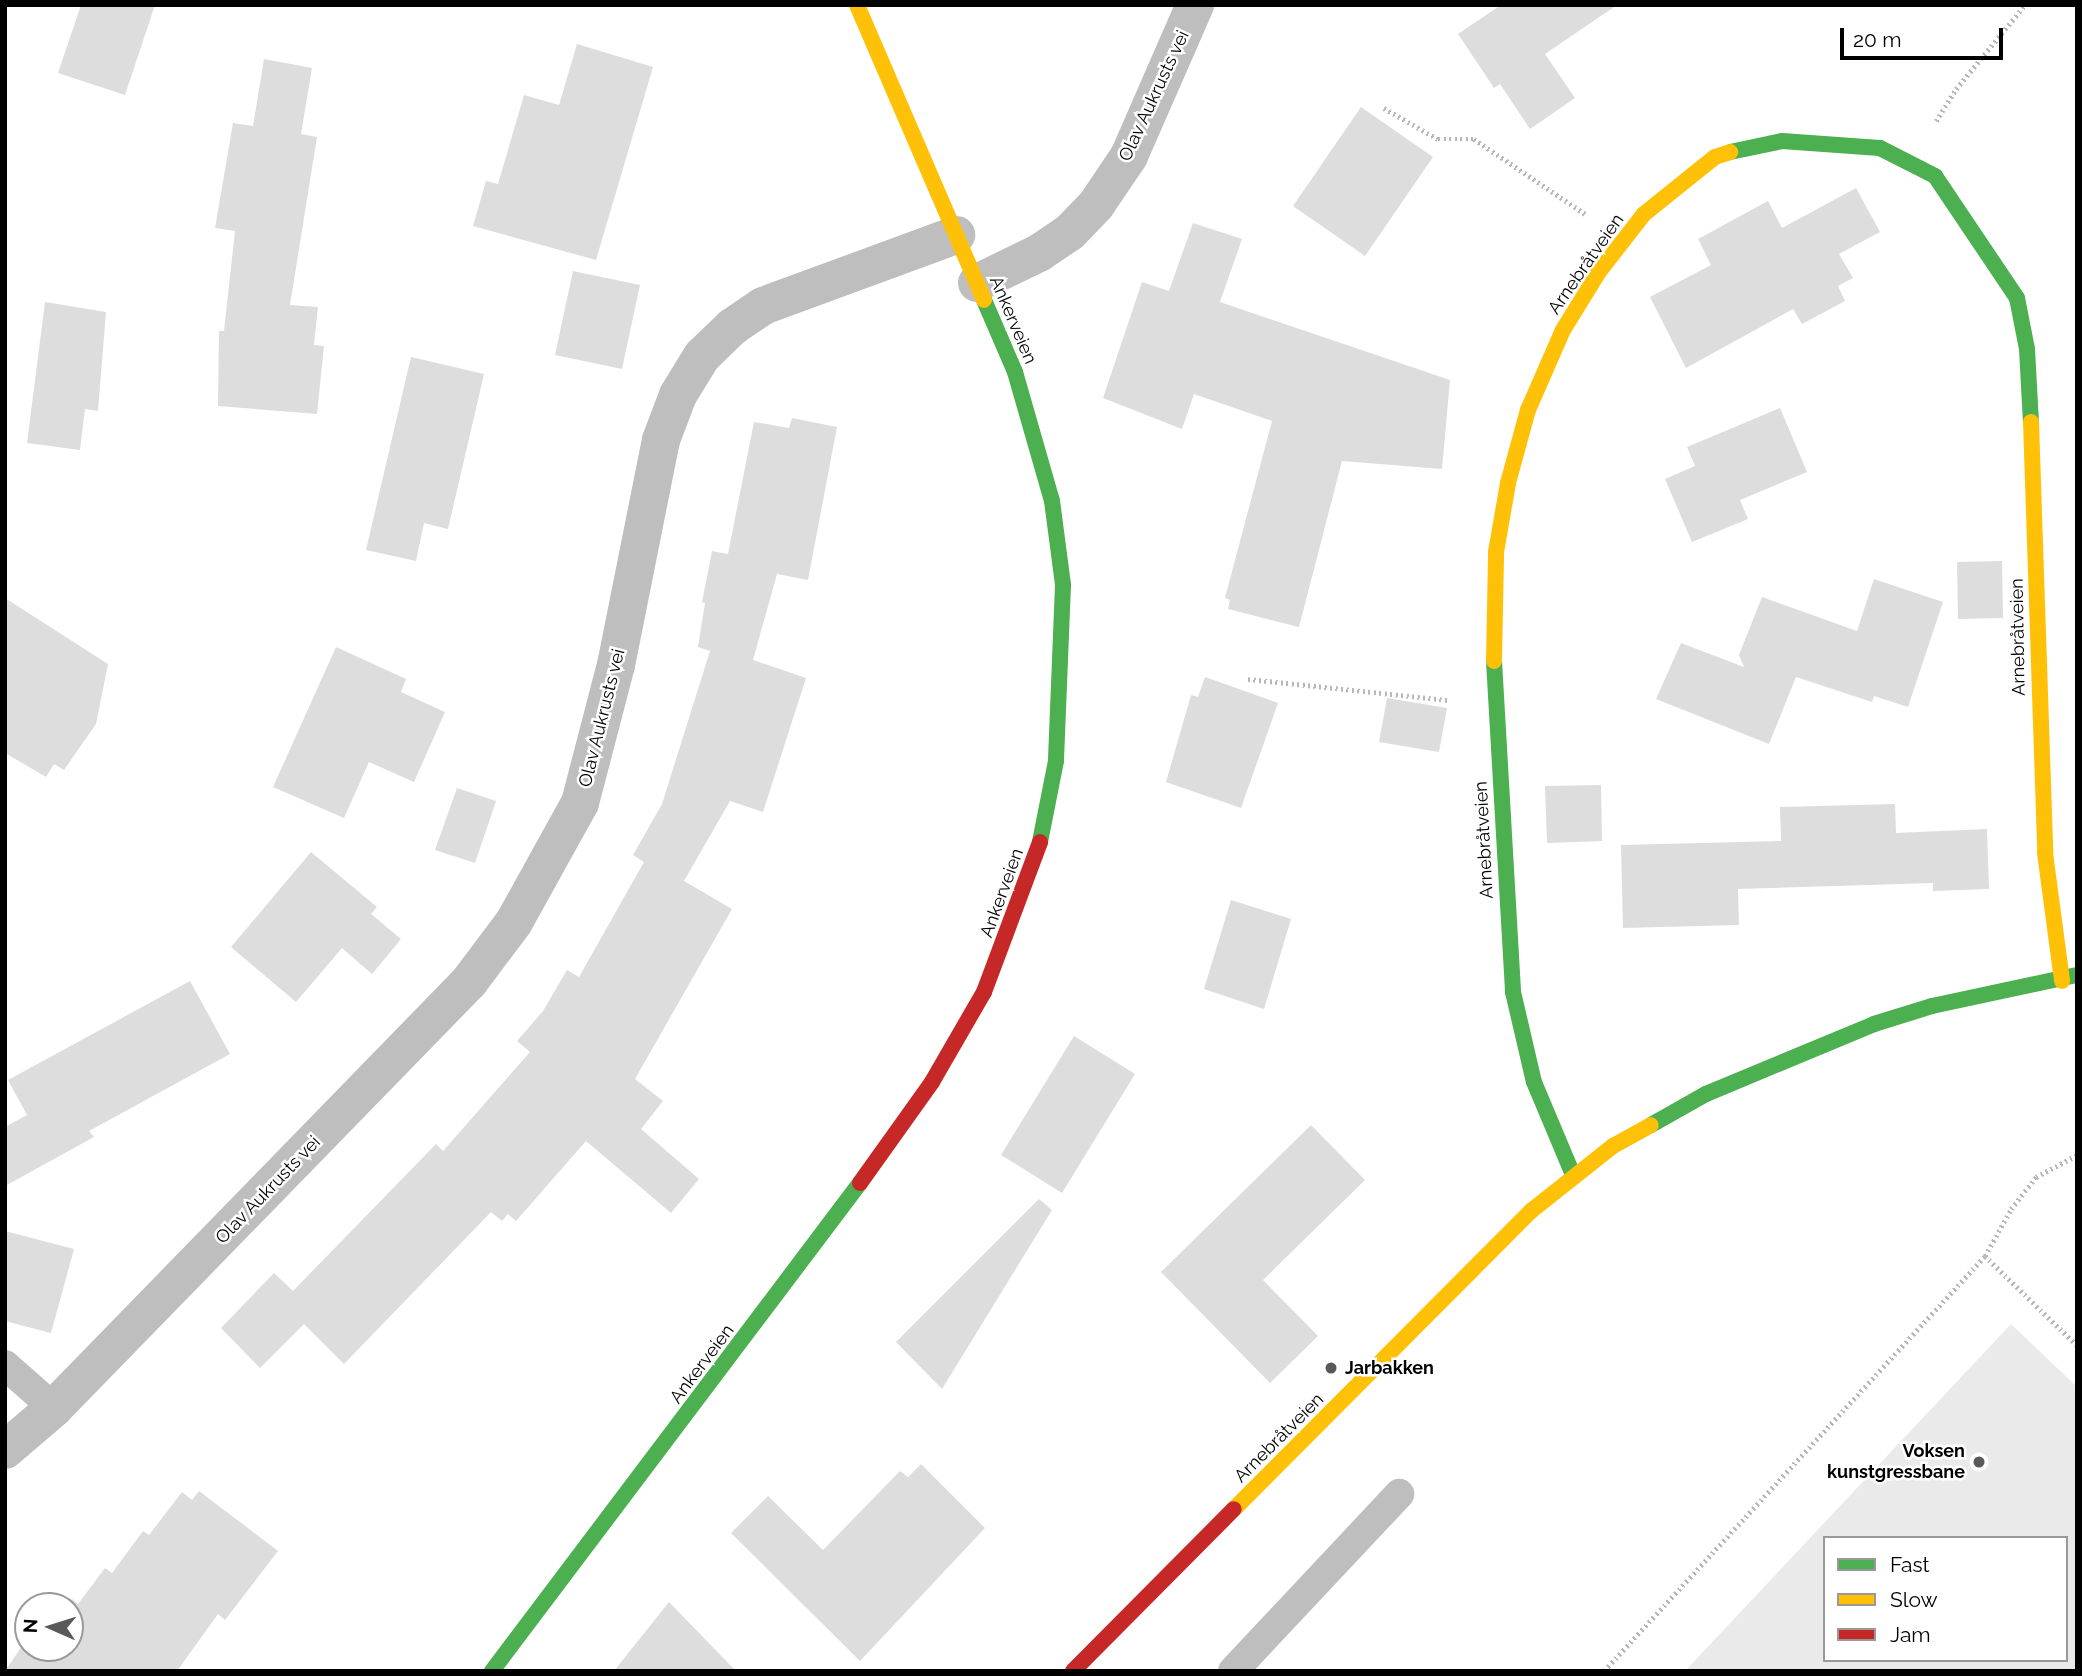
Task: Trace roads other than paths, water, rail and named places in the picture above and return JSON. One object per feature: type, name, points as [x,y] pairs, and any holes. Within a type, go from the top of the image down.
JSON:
[{"type":"street","name":"Ankerveien","points":[[492,1671],[792,1279],[900,1130],[984,992],[1026,892],[1056,761],[1063,670],[1063,585],[1052,501],[1033,427],[977,283],[857,5]]},
{"type":"street","name":"Olav Aukrusts vei","points":[[977,283],[1039,253],[1070,232],[1096,205],[1129,156],[1195,5]]},
{"type":"street","name":"Arnebråtveien","points":[[1073,1671],[1512,1230],[1573,1175],[1653,1121],[1813,1047],[1932,1006],[2072,980],[2041,788],[2027,349],[2017,298],[1989,249],[1935,176],[1912,161],[1880,148],[1835,142],[1748,145],[1715,157],[1678,183],[1624,240],[1563,330],[1525,422],[1496,552],[1492,632],[1513,992],[1534,1082],[1573,1175]]},
{"type":"street","name":"Olav Aukrusts vei","points":[[5,1450],[54,1408],[469,982],[514,922],[580,803],[616,665],[661,440],[678,396],[702,356],[732,327],[763,306],[956,235]]},
{"type":"lane","points":[[5,1365],[54,1408]]},
{"type":"lane","points":[[1233,1671],[1399,1494]]},
{"type":"place","name":"Jarbakken","points":[[1331,1368]]},
{"type":"place","name":"Voksen kunstgressbane","points":[[1979,1462]]}]
